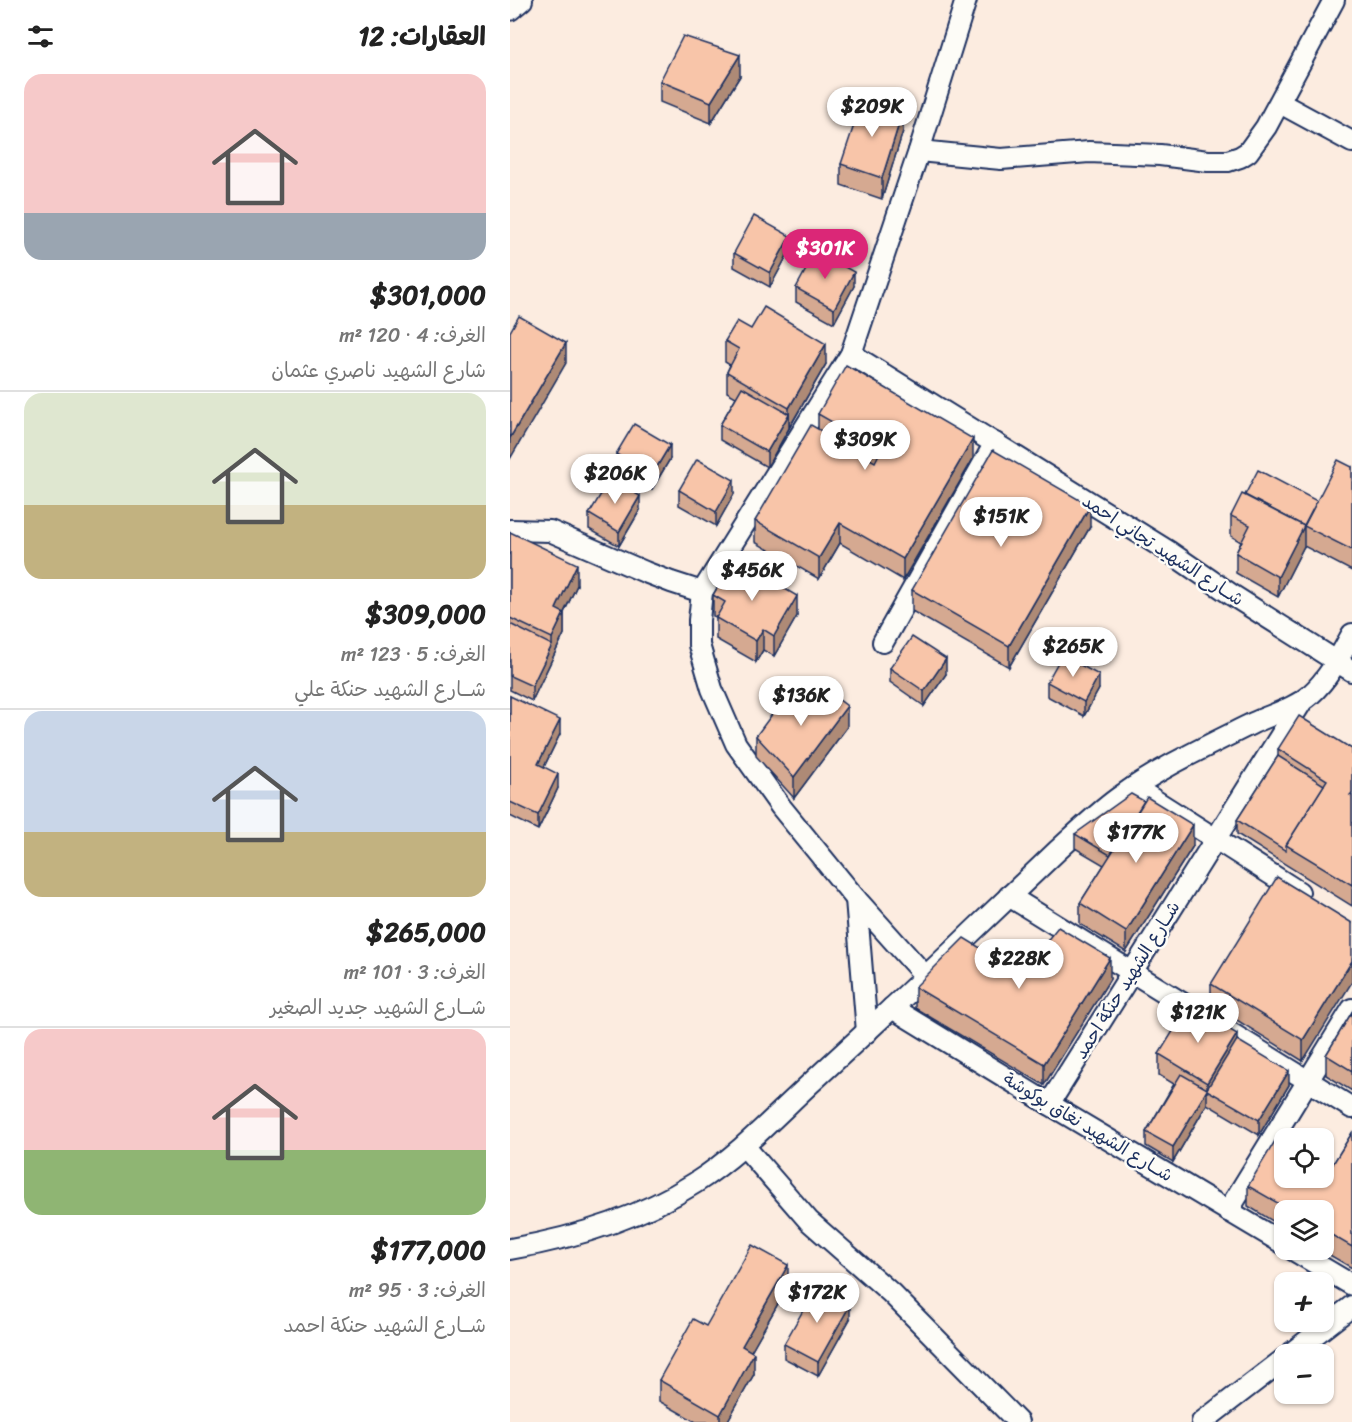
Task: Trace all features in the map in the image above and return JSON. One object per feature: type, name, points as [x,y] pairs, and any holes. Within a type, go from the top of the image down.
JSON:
[{"type":"street","points":[[510,10],[522,0]]},
{"type":"street","points":[[926,977],[856,899],[781,807],[736,744],[712,689],[699,645],[699,620],[702,592],[851,354],[919,151],[966,0]]},
{"type":"street","points":[[919,151],[1001,159],[1089,152],[1208,161],[1228,161],[1240,157],[1248,152],[1266,127],[1334,0]]},
{"type":"street","points":[[1280,103],[1352,142]]},
{"type":"street","name":"شــارع الشهيد تجاني احمد","points":[[851,354],[1168,551],[1344,667]]},
{"type":"street","points":[[883,642],[995,443]]},
{"type":"street","points":[[510,530],[550,531],[645,572],[702,592]]},
{"type":"street","points":[[510,1249],[600,1227],[650,1206],[695,1183],[745,1147],[1102,810],[1160,771],[1258,721],[1301,703],[1344,667],[1352,634]]},
{"type":"street","name":"شــارع الشهيد حنكة احمد","points":[[1049,1104],[1301,703]]},
{"type":"street","points":[[1134,787],[1313,901]]},
{"type":"street","points":[[1009,896],[1352,1108]]},
{"type":"street","points":[[856,899],[867,1032]]},
{"type":"street","name":"شــارع الشهيد نغاق بوكوشة","points":[[892,1008],[1274,1238]]},
{"type":"street","points":[[1228,1211],[1352,1009]]},
{"type":"street","points":[[745,1147],[809,1221],[891,1293],[1018,1422]]},
{"type":"street","points":[[1310,1260],[1352,1285]]},
{"type":"street","points":[[1303,1344],[1352,1306]]},
{"type":"street","points":[[1202,1422],[1274,1367]]},
{"type":"building","points":[[683,36],[740,55],[711,102],[660,81]]},
{"type":"building","points":[[863,98],[903,111],[882,178],[841,164]]},
{"type":"building","points":[[754,216],[790,236],[770,273],[734,253]]},
{"type":"building","points":[[816,251],[854,272],[834,309],[796,288]]},
{"type":"building","points":[[764,307],[826,344],[789,408],[727,372],[739,349],[725,341],[737,321],[751,329]]},
{"type":"building","points":[[519,316],[566,343],[510,438],[510,332]]},
{"type":"building","points":[[846,365],[973,439],[903,559],[840,523],[819,558],[755,521],[811,425],[875,462],[881,450],[818,414]]},
{"type":"building","points":[[742,387],[789,414],[767,452],[720,425]]},
{"type":"building","points":[[634,424],[670,445],[652,475],[616,454]]},
{"type":"building","points":[[993,450],[1090,506],[1009,646],[912,590]]},
{"type":"building","points":[[697,459],[734,480],[716,512],[679,490]]},
{"type":"building","points":[[1338,460],[1352,467],[1352,550],[1304,526]]},
{"type":"building","points":[[1258,470],[1317,501],[1304,526],[1245,495]]},
{"type":"building","points":[[610,479],[640,496],[619,532],[589,514]]},
{"type":"building","points":[[1242,494],[1304,526],[1278,577],[1236,553],[1250,525],[1231,516]]},
{"type":"building","points":[[510,532],[577,564],[556,609],[564,613],[552,638],[510,618]]},
{"type":"building","points":[[734,559],[797,596],[774,636],[763,629],[756,641],[716,618],[725,602],[713,595]]},
{"type":"building","points":[[510,624],[552,645],[532,686],[510,676]]},
{"type":"building","points":[[912,637],[946,659],[924,691],[890,668]]},
{"type":"building","points":[[1062,655],[1099,675],[1084,702],[1047,682]]},
{"type":"building","points":[[814,681],[847,706],[794,777],[756,736],[784,698],[795,706]]},
{"type":"building","points":[[510,696],[560,720],[538,764],[558,774],[538,815],[510,802]]},
{"type":"building","points":[[1299,716],[1352,749],[1352,793],[1350,795],[1352,796],[1352,885],[1286,845],[1327,780],[1278,749]]},
{"type":"building","points":[[1278,756],[1324,785],[1286,845],[1286,851],[1237,820]]},
{"type":"building","points":[[1131,794],[1144,801],[1110,855],[1075,834]]},
{"type":"building","points":[[1147,797],[1193,825],[1126,932],[1080,903]]},
{"type":"building","points":[[1277,877],[1352,923],[1352,961],[1303,1040],[1211,984]]},
{"type":"building","points":[[1058,927],[1110,958],[1044,1064],[915,987],[964,938],[1021,973]]},
{"type":"building","points":[[1189,1005],[1237,1034],[1207,1083],[1159,1054]]},
{"type":"building","points":[[1352,1012],[1352,1071],[1326,1055]]},
{"type":"building","points":[[1237,1040],[1289,1071],[1259,1120],[1207,1090],[1173,1147],[1146,1132],[1181,1074],[1207,1089]]},
{"type":"building","points":[[1352,1133],[1352,1247],[1334,1236],[1334,1200],[1274,1201],[1248,1186],[1274,1143],[1274,1188],[1334,1188],[1334,1162]]},
{"type":"building","points":[[752,1245],[788,1265],[742,1346],[754,1353],[720,1415],[659,1380],[693,1319],[706,1326]]},
{"type":"building","points":[[817,1286],[850,1305],[818,1362],[784,1344]]}]
